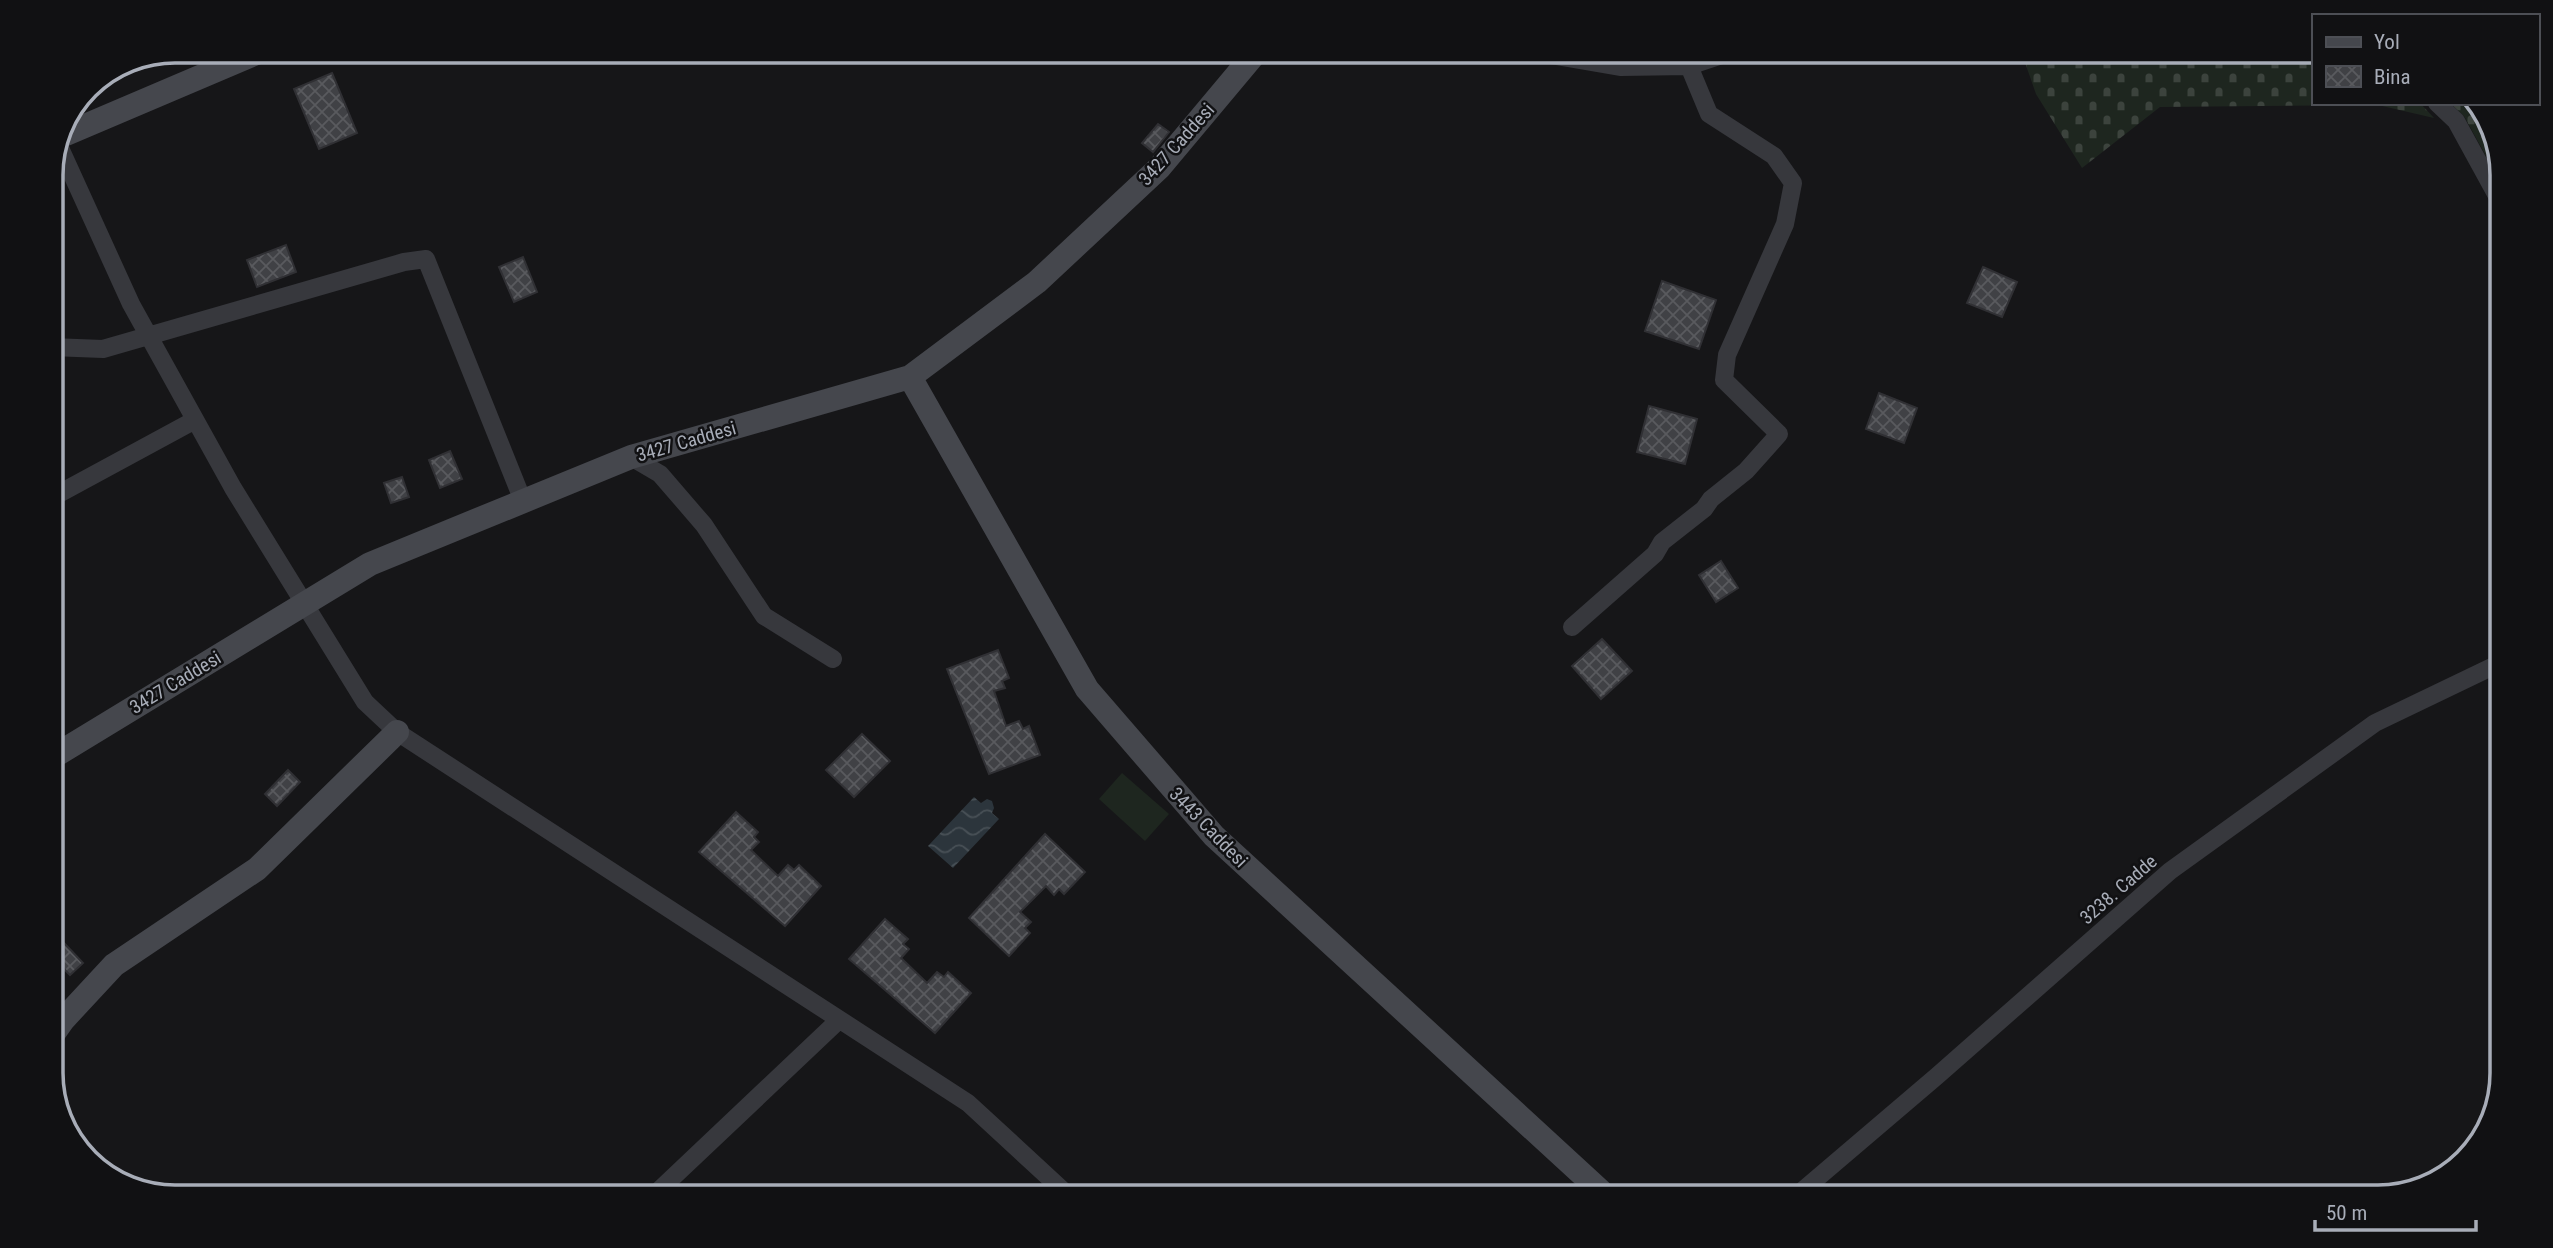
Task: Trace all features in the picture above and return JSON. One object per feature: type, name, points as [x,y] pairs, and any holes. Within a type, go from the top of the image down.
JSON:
[{"type":"street","points":[[73,131],[233,63]]},
{"type":"street","name":"3427 Caddesi","points":[[63,751],[370,564],[631,457],[909,377],[1037,282],[1058,263],[1159,168],[1248,63]]},
{"type":"street","points":[[1597,63],[1620,67],[1689,66],[1698,63]]},
{"type":"street","points":[[1572,627],[1655,554],[1661,542],[1704,509],[1711,499],[1746,471],[1779,434],[1724,380],[1727,355],[1785,223],[1793,183],[1774,156],[1709,114],[1689,66]]},
{"type":"street","points":[[2439,105],[2456,121],[2490,183]]},
{"type":"street","points":[[65,158],[131,304],[233,488],[365,702],[397,732],[968,1103],[1057,1185]]},
{"type":"street","points":[[63,347],[103,349],[404,262],[426,259],[523,501]]},
{"type":"street","name":"3443 Caddesi","points":[[909,377],[1087,689],[1214,836],[1594,1185]]},
{"type":"street","points":[[63,491],[195,419]]},
{"type":"street","points":[[631,457],[660,474],[704,525],[764,616],[833,659]]},
{"type":"street","name":"3238. Cadde","points":[[1809,1185],[2170,871],[2375,723],[2490,668]]},
{"type":"street","points":[[63,1020],[114,965],[257,869],[397,732]]},
{"type":"street","points":[[665,1185],[839,1020]]},
{"type":"green space","points":[[2025,63],[2312,63],[2312,105],[2378,105],[2160,107],[2082,168],[2036,94]]},
{"type":"green space","points":[[2378,105],[2422,105],[2434,118]]},
{"type":"green space","points":[[2452,105],[2465,105],[2471,113],[2484,139],[2489,162],[2464,116]]},
{"type":"green space","points":[[1122,773],[1169,814],[1145,841],[1099,799]]},
{"type":"water","points":[[974,797],[981,803],[987,799],[992,801],[992,813],[999,819],[953,868],[928,846]]},
{"type":"building","points":[[332,73],[357,133],[319,149],[294,89]]},
{"type":"building","points":[[1158,124],[1169,132],[1153,152],[1142,143]]},
{"type":"building","points":[[286,245],[296,272],[257,287],[247,260]]},
{"type":"building","points":[[523,257],[537,292],[514,302],[499,267]]},
{"type":"building","points":[[1983,267],[2017,282],[2002,317],[1967,303]]},
{"type":"building","points":[[1662,281],[1716,300],[1699,349],[1645,331]]},
{"type":"building","points":[[1879,393],[1917,408],[1904,443],[1866,429]]},
{"type":"building","points":[[1649,406],[1697,419],[1685,464],[1637,452]]},
{"type":"building","points":[[450,451],[462,479],[440,488],[429,460]]},
{"type":"building","points":[[402,477],[409,497],[391,503],[384,483]]},
{"type":"building","points":[[1721,561],[1738,588],[1716,602],[1699,575]]},
{"type":"building","points":[[1602,639],[1632,671],[1601,699],[1572,666]]},
{"type":"building","points":[[998,650],[1009,678],[1002,681],[1005,688],[994,691],[1006,726],[1019,721],[1023,729],[1029,726],[1040,755],[989,774],[947,669]]},
{"type":"building","points":[[862,734],[890,761],[854,797],[826,770]]},
{"type":"building","points":[[288,770],[300,782],[277,806],[265,794]]},
{"type":"building","points":[[736,812],[758,832],[754,837],[759,842],[751,850],[778,876],[788,865],[794,870],[799,865],[821,886],[785,926],[699,852]]},
{"type":"building","points":[[1045,834],[1085,872],[1064,894],[1059,889],[1054,895],[1046,886],[1020,912],[1031,922],[1025,928],[1030,933],[1009,956],[969,918]]},
{"type":"building","points":[[885,919],[908,939],[903,944],[909,949],[901,958],[927,983],[937,972],[944,977],[948,972],[971,993],[935,1033],[849,959]]},
{"type":"building","points":[[63,944],[83,963],[70,975],[63,968]]}]
